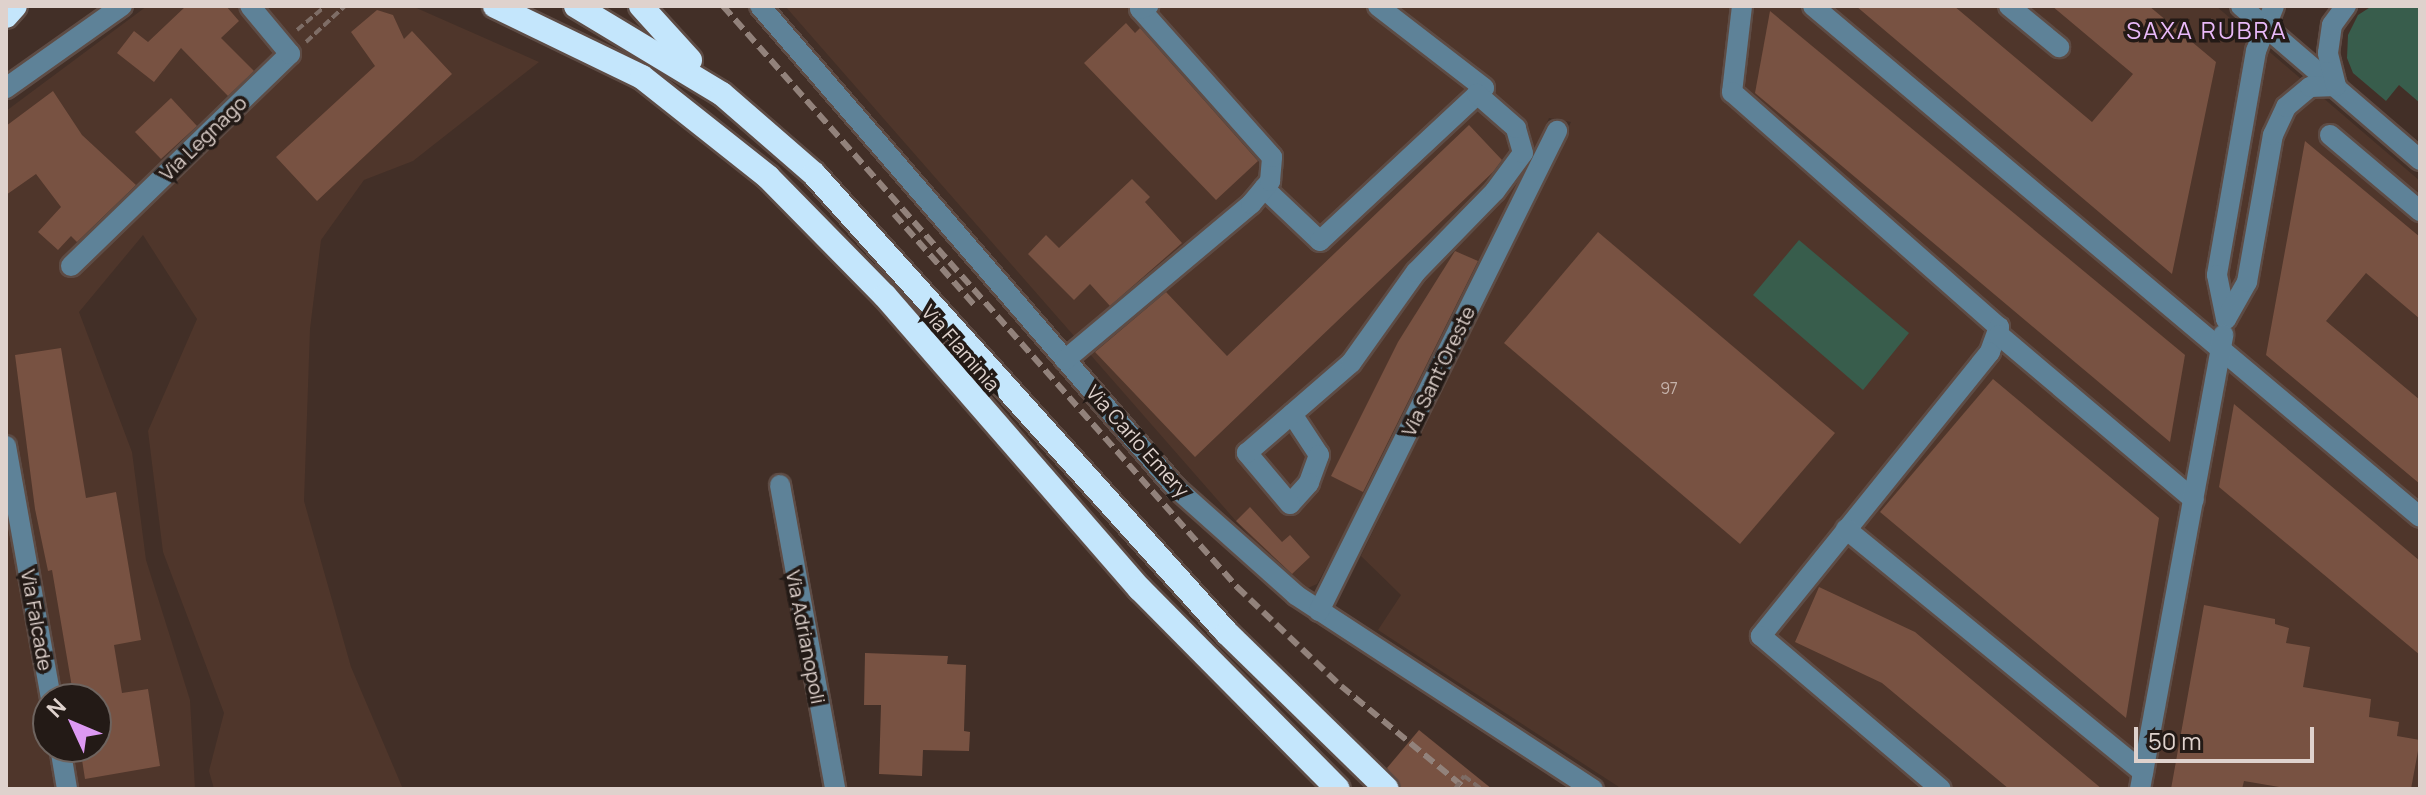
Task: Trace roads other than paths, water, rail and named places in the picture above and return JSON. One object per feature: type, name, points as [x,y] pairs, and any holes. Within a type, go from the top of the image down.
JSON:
[{"type":"highway","points":[[6,16],[15,6]]},
{"type":"highway","name":"Via Flaminia","points":[[495,6],[642,77],[768,177],[885,296],[1140,589],[1338,789]]},
{"type":"highway","name":"Via Flaminia","points":[[576,6],[722,94],[843,203],[1227,633],[1387,789]]},
{"type":"highway","points":[[641,6],[722,94]]},
{"type":"street","points":[[6,88],[122,6]]},
{"type":"street","name":"Via Legnago","points":[[71,266],[290,54],[250,6]]},
{"type":"street","name":"Via Carlo Emery","points":[[760,6],[1176,488],[1319,611],[1593,789]]},
{"type":"street","points":[[1065,360],[1264,188],[1272,157],[1140,9],[1148,6]]},
{"type":"street","points":[[1264,188],[1320,241],[1484,88],[1378,6]]},
{"type":"street","points":[[1742,6],[1732,92],[1977,304],[1999,327],[1999,335],[1761,636],[1941,789]]},
{"type":"street","points":[[1813,6],[2221,346],[2420,517]]},
{"type":"street","points":[[2009,6],[2059,47]]},
{"type":"street","points":[[2241,6],[2420,160]]},
{"type":"street","points":[[2226,319],[2217,275],[2256,51],[2274,6]]},
{"type":"street","points":[[2336,86],[2328,53],[2332,25],[2346,6]]},
{"type":"street","points":[[1846,529],[2141,780],[2226,319],[2247,282],[2273,135],[2286,107],[2310,87],[2336,86]]},
{"type":"street","points":[[1292,414],[1351,363],[1416,272],[1495,191],[1523,153],[1516,128],[1477,94]]},
{"type":"street","name":"Via Sant'Oreste","points":[[1319,611],[1557,131]]},
{"type":"street","points":[[2330,135],[2420,211]]},
{"type":"street","points":[[1999,335],[2194,500]]},
{"type":"street","name":"Via Falcade","points":[[6,446],[48,683]]},
{"type":"street","name":"Via Adrianopoli","points":[[780,485],[835,789]]},
{"type":"street","points":[[63,763],[67,789]]},
{"type":"railway","points":[[723,6],[1237,587],[1341,686],[1466,789]]},
{"type":"railway","points":[[894,214],[976,307]]},
{"type":"district","name":"SAXA RUBRA","points":[[2207,30]]}]
